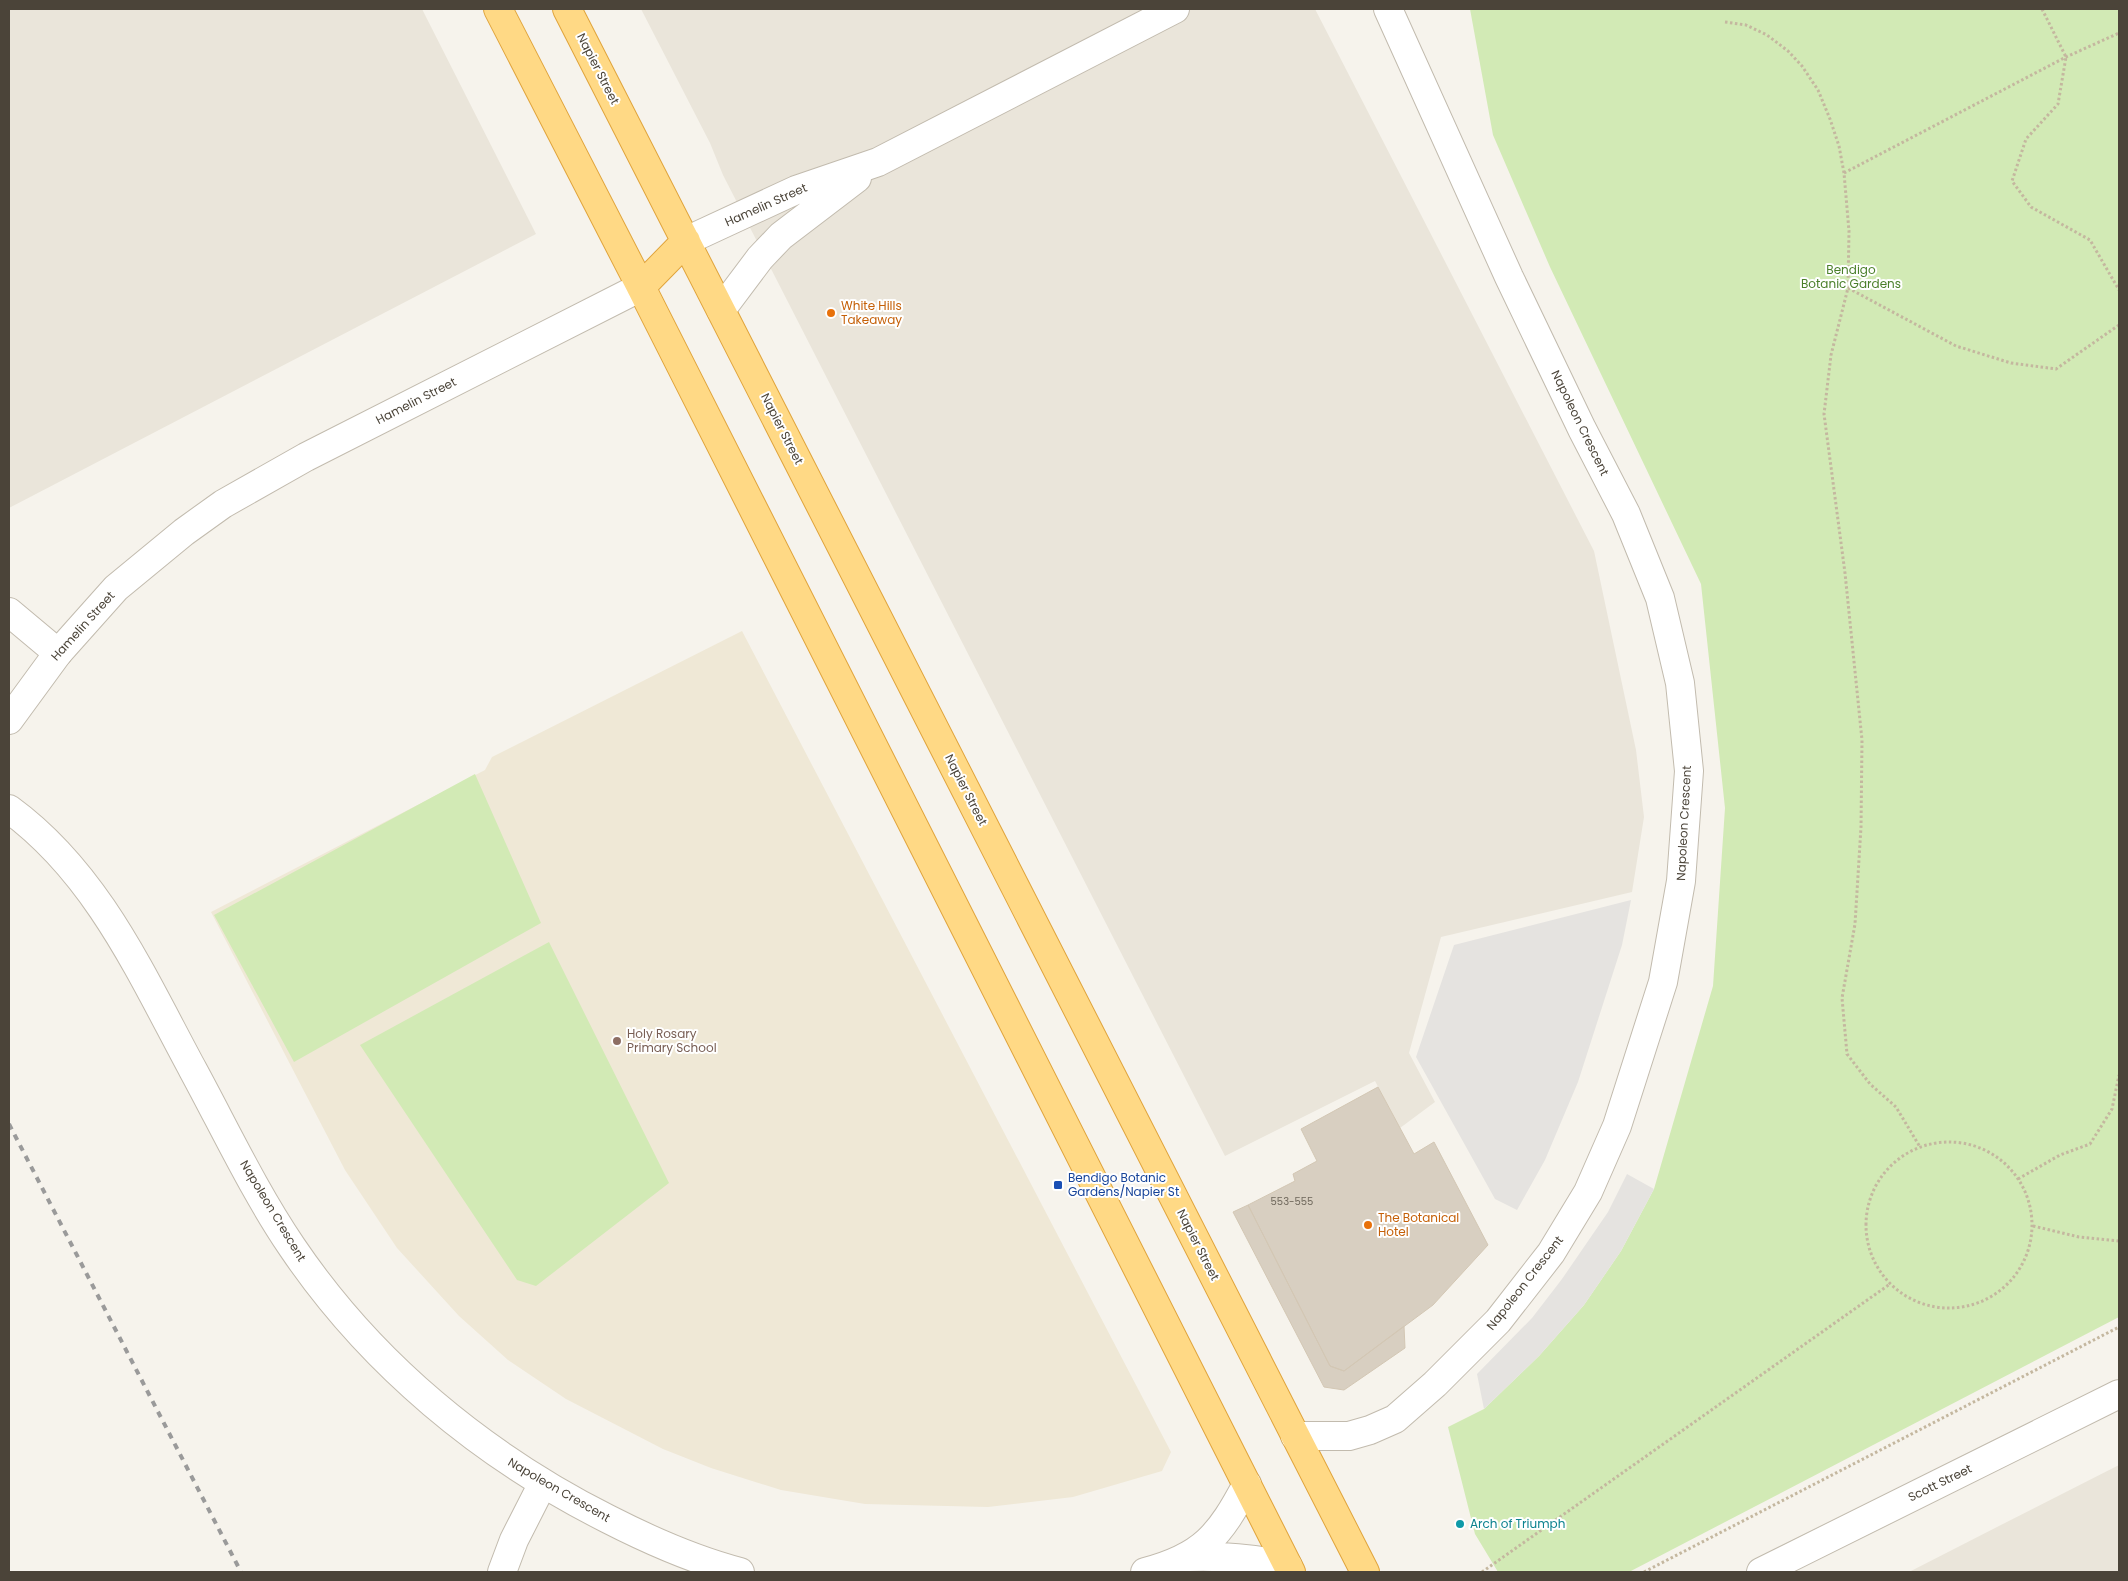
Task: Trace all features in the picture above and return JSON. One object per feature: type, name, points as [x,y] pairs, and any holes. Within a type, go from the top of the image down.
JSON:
[{"type":"highway","points":[[498,9],[641,287],[1290,1569]]},
{"type":"highway","name":"Napier Street","points":[[567,9],[1365,1572]]},
{"type":"highway","name":"Hamelin Street","points":[[641,287],[686,241]]},
{"type":"street","name":"Hamelin Street","points":[[686,241],[796,190],[878,162],[1175,9]]},
{"type":"street","name":"Napoleon Crescent","points":[[1295,1436],[1349,1436],[1370,1430],[1395,1418],[1435,1384],[1498,1321],[1551,1252],[1588,1192],[1617,1126],[1663,982],[1681,881],[1689,771],[1680,683],[1660,598],[1626,514],[1582,429],[1508,277],[1388,9]]},
{"type":"street","name":"Hamelin Street","points":[[721,310],[760,258],[781,236],[812,210],[878,162]]},
{"type":"street","name":"Hamelin Street","points":[[9,720],[58,654],[116,588],[184,532],[223,504],[306,457],[641,287]]},
{"type":"street","points":[[9,612],[58,654]]},
{"type":"street","name":"Napoleon Crescent","points":[[9,808],[37,832],[78,874],[101,905],[128,948],[265,1203],[292,1246],[324,1291],[369,1342],[416,1388],[468,1432],[543,1483],[640,1535],[708,1564],[740,1572]]},
{"type":"street","name":"Scott Street","points":[[1762,1572],[2119,1394]]},
{"type":"street","points":[[502,1572],[514,1540],[543,1483]]},
{"type":"street","points":[[1189,1557],[1218,1532],[1234,1509],[1247,1484]]},
{"type":"street","points":[[1145,1572],[1189,1557],[1229,1556],[1259,1559],[1290,1569]]},
{"type":"path","points":[[2042,9],[2066,57],[2058,104],[2026,138],[2012,181],[2031,207],[2090,240],[2119,290]]},
{"type":"path","points":[[1725,22],[1746,25],[1767,35],[1788,51],[1802,66],[1818,90],[1830,119],[1839,146],[1844,173],[1848,230],[1848,288],[1831,355],[1824,414],[1845,573],[1862,740],[1861,827],[1855,914],[1842,998],[1847,1054],[1870,1084],[1896,1107],[1920,1147]]},
{"type":"path","points":[[1844,173],[2066,57],[2119,33]]},
{"type":"path","points":[[1848,288],[1956,346],[2011,363],[2038,367],[2056,369],[2119,325]]},
{"type":"path","points":[[2018,1179],[2060,1156],[2090,1144],[2112,1109],[2119,1075]]},
{"type":"path","points":[[1946,1142],[1975,1145],[1999,1158],[2018,1179],[2029,1201],[2033,1226],[2028,1254],[2014,1278],[1993,1296],[1967,1307],[1939,1308],[1912,1300],[1890,1284],[1874,1262],[1866,1235],[1868,1208],[1878,1182],[1896,1161],[1920,1147],[1946,1142]]},
{"type":"path","points":[[2033,1226],[2079,1237],[2119,1242]]},
{"type":"path","points":[[1482,1572],[1890,1284]]},
{"type":"path","points":[[1644,1572],[2119,1327]]},
{"type":"shaded area","points":[[9,9],[422,9],[536,234],[9,508]]},
{"type":"shaded area","points":[[641,9],[1315,9],[1594,551],[1636,750],[1644,817],[1632,892],[1441,937],[1409,1053],[1435,1102],[1400,1128],[1375,1081],[1225,1156],[723,175],[710,143]]},
{"type":"shaded area","name":"Holy Rosary Primary School","points":[[742,631],[1171,1452],[1162,1471],[1073,1497],[988,1507],[865,1504],[781,1490],[711,1468],[663,1449],[566,1399],[508,1360],[459,1316],[397,1248],[345,1170],[211,912],[485,770],[492,757]]},
{"type":"shaded area","points":[[1631,900],[1622,945],[1578,1082],[1545,1160],[1517,1210],[1495,1199],[1416,1057],[1454,945]]},
{"type":"shaded area","points":[[1627,1174],[1654,1189],[1621,1251],[1584,1305],[1539,1356],[1484,1409],[1477,1374],[1532,1318],[1562,1279],[1608,1212]]},
{"type":"shaded area","points":[[2119,1465],[2119,1572],[1909,1572],[1997,1527]]},
{"type":"green space","name":"Bendigo Botanic Gardens","points":[[1470,9],[2119,9],[2119,1317],[1629,1572],[1498,1572],[1475,1534],[1448,1427],[1484,1409],[1539,1356],[1584,1305],[1621,1251],[1654,1189],[1713,986],[1725,808],[1701,584],[1550,267],[1493,135]]},
{"type":"green space","points":[[475,774],[541,923],[294,1062],[214,915]]},
{"type":"green space","points":[[549,942],[669,1183],[536,1286],[517,1280],[360,1045]]},
{"type":"building","name":"The Botanical Hotel","points":[[1378,1087],[1414,1154],[1434,1142],[1488,1245],[1433,1305],[1344,1371],[1330,1366],[1248,1205],[1295,1181],[1293,1174],[1317,1161],[1301,1129]]},
{"type":"building","points":[[1248,1205],[1330,1366],[1344,1371],[1404,1326],[1405,1348],[1344,1390],[1324,1387],[1233,1212]]},
{"type":"railway","points":[[9,1124],[241,1572]]},
{"type":"place","name":"White Hills Takeaway","points":[[831,313]]},
{"type":"place","name":"Holy Rosary Primary School","points":[[617,1041]]},
{"type":"place","name":"Bendigo Botanic Gardens/Napier St","points":[[1058,1185]]},
{"type":"place","name":"The Botanical Hotel","points":[[1368,1225]]},
{"type":"place","name":"Arch of Triumph","points":[[1460,1524]]}]
